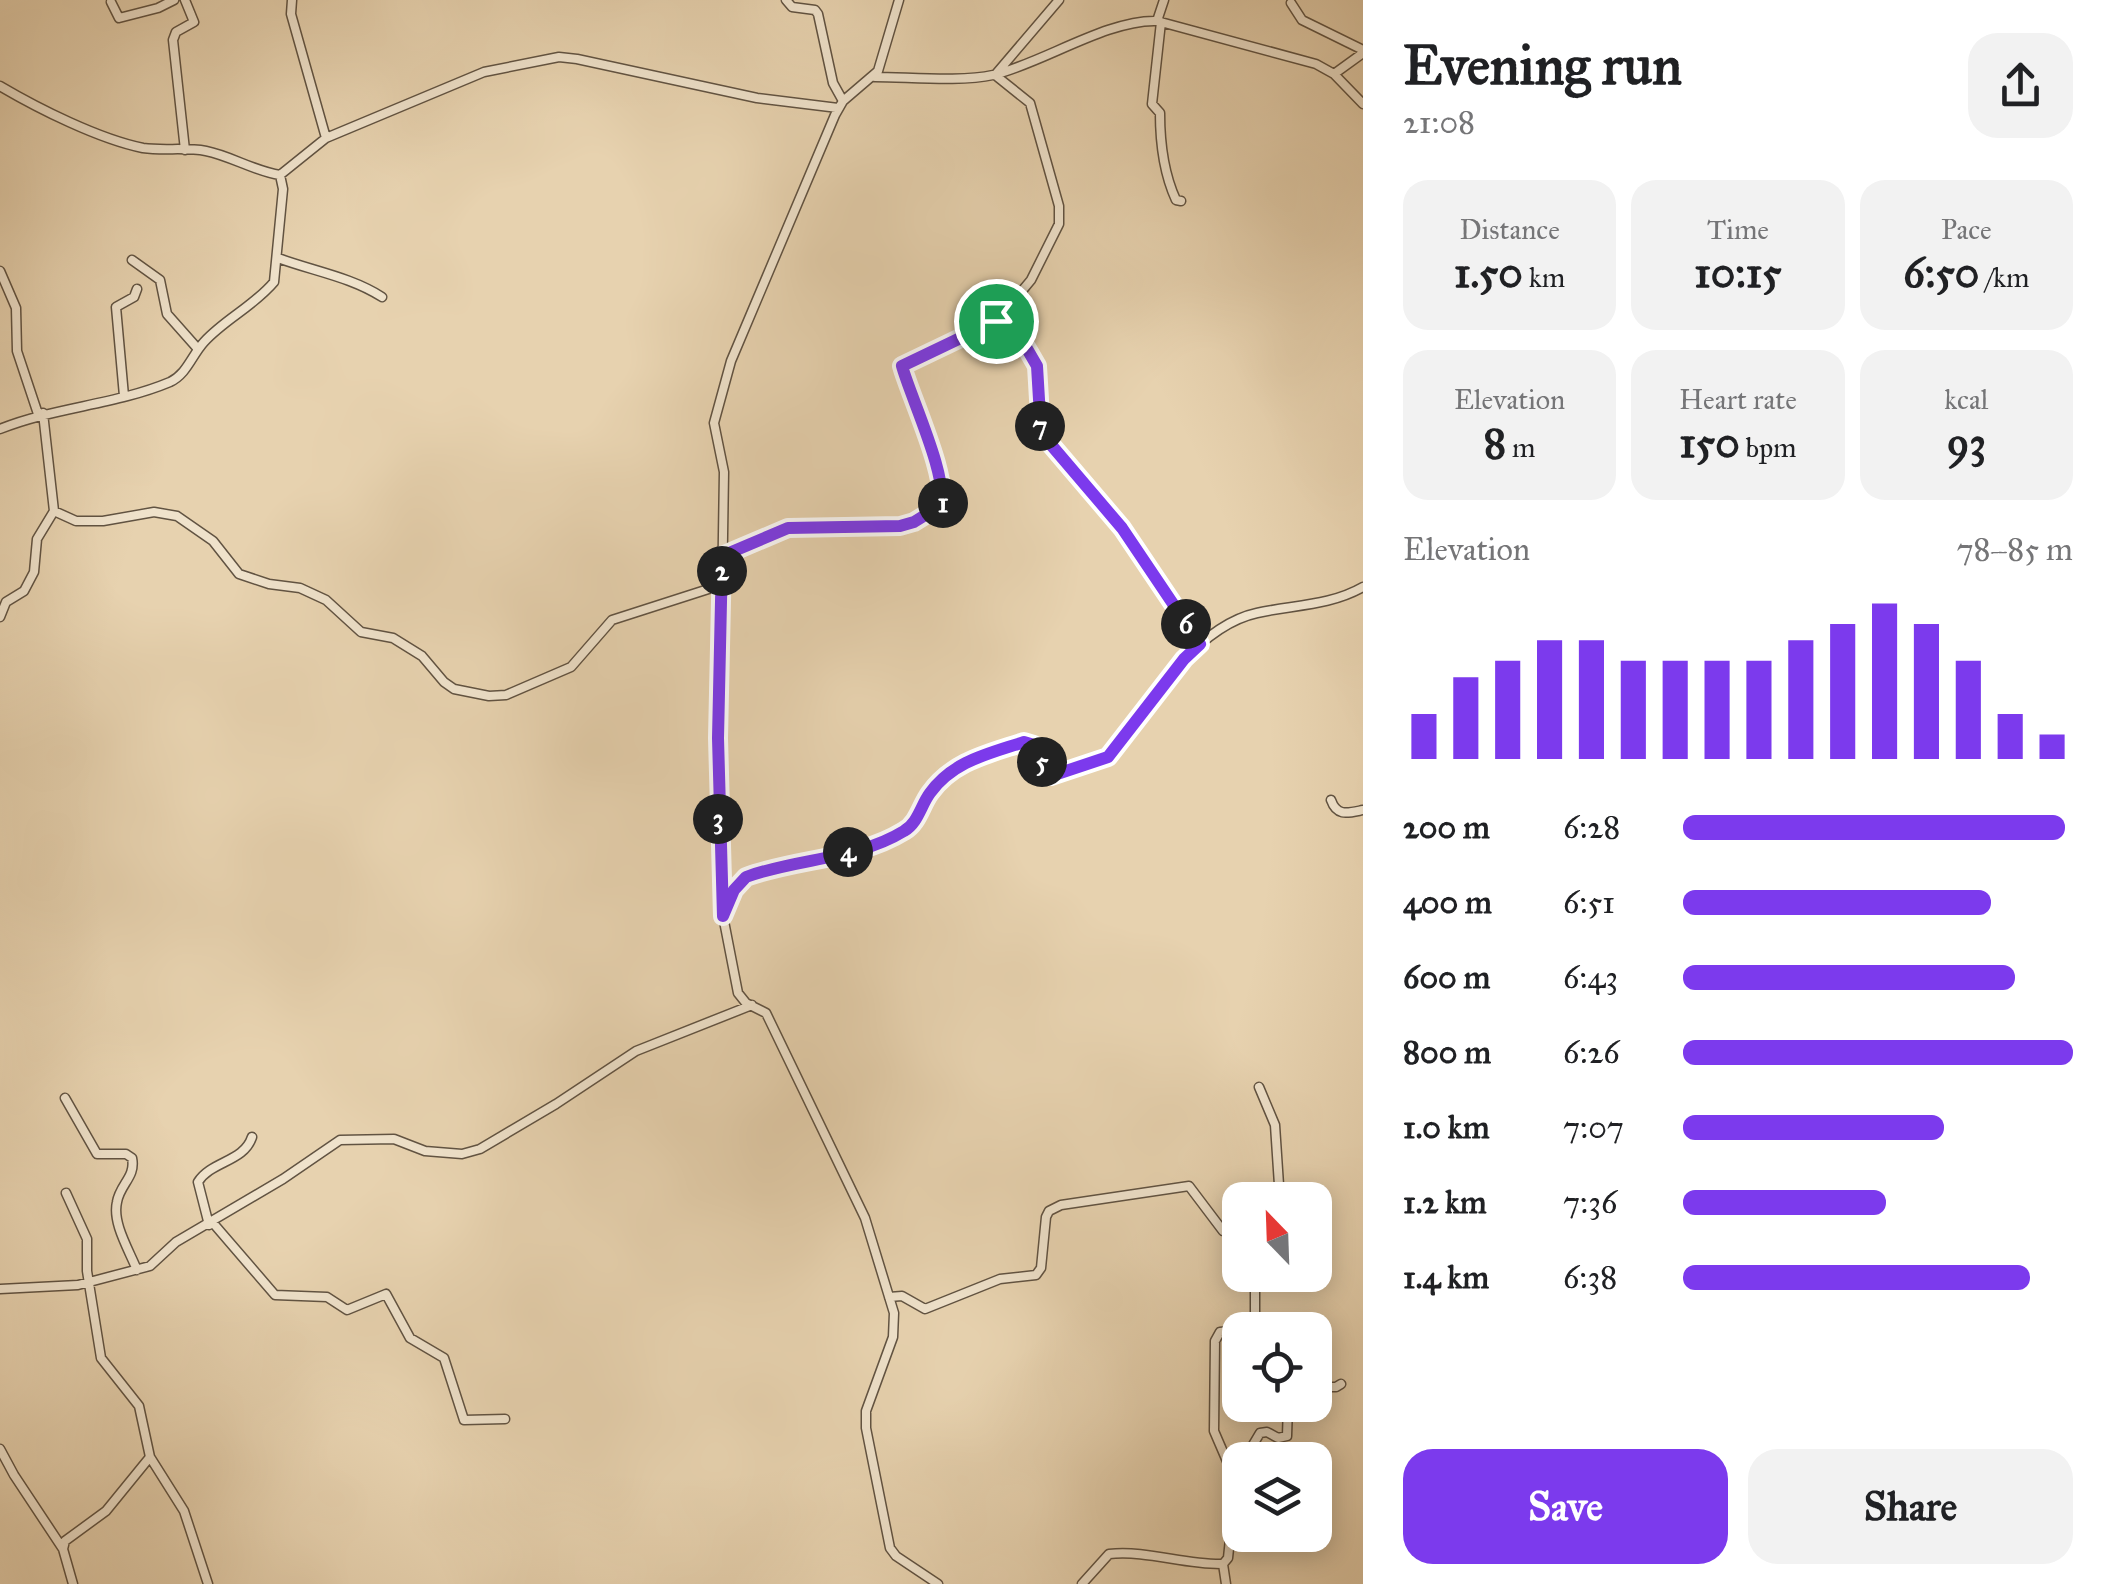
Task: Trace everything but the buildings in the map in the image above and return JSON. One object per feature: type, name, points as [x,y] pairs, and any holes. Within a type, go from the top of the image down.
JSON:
[{"type":"street","points":[[111,2],[119,18],[174,0]]},
{"type":"street","points":[[186,0],[194,22],[176,32],[172,40],[186,150]]},
{"type":"street","points":[[292,0],[291,14],[326,138]]},
{"type":"street","points":[[786,0],[792,7],[815,10],[818,14],[841,105]]},
{"type":"street","points":[[899,0],[874,77],[841,105],[735,352],[714,423],[724,472],[718,738],[723,916],[738,994],[766,1013],[865,1218],[895,1326],[866,1412],[866,1428],[890,1548],[938,1584]]},
{"type":"street","points":[[995,75],[1059,0]]},
{"type":"street","points":[[1164,0],[1152,104],[1160,113],[1160,137],[1172,190],[1176,200],[1181,201]]},
{"type":"street","points":[[1291,2],[1302,20],[1363,52],[1334,74]]},
{"type":"street","points":[[874,77],[995,75],[1066,46],[1140,22],[1159,21],[1306,60],[1334,74],[1363,104]]},
{"type":"street","points":[[0,86],[40,109],[129,144],[210,152],[254,170],[280,175],[326,138],[484,72],[559,58],[577,58],[757,98],[841,105]]},
{"type":"street","points":[[722,556],[788,528],[900,526],[940,506],[943,497],[931,448],[902,366],[996,321],[1032,280],[1061,215],[1030,104],[995,75]]},
{"type":"street","points":[[0,429],[41,414],[101,404],[175,380],[198,349],[271,286],[276,277],[283,189],[280,175]]},
{"type":"street","points":[[278,258],[332,278],[354,280],[382,297]]},
{"type":"street","points":[[132,260],[160,280],[167,314],[198,349]]},
{"type":"street","points":[[0,271],[16,308],[17,351],[41,414],[54,511],[37,539],[34,572],[24,591],[3,601],[0,617]]},
{"type":"street","points":[[124,396],[116,307],[134,297],[137,290]]},
{"type":"street","points":[[996,321],[1026,347],[1037,366],[1041,433],[1122,528],[1200,644]]},
{"type":"street","points":[[54,511],[76,522],[154,512],[177,516],[213,542],[239,574],[269,584],[300,588],[330,604],[361,632],[393,638],[422,656],[454,689],[489,696],[506,695],[571,667],[612,620],[721,584]]},
{"type":"street","points":[[723,916],[734,890],[746,877],[860,849],[908,829],[930,792],[960,764],[1024,742],[1034,745],[1051,776],[1108,757],[1200,644],[1250,614],[1298,608],[1363,587]]},
{"type":"street","points":[[1332,800],[1338,812],[1344,814],[1363,810]]},
{"type":"street","points":[[0,1278],[3,1289],[88,1284],[137,1270],[156,1262],[176,1242],[211,1224],[340,1140],[394,1138],[425,1151],[462,1154],[480,1149],[636,1051],[752,1005]]},
{"type":"street","points":[[1259,1088],[1275,1125],[1279,1182]]},
{"type":"street","points":[[65,1098],[97,1154],[128,1154],[132,1158],[134,1171],[120,1192],[116,1212],[137,1270]]},
{"type":"street","points":[[252,1138],[242,1152],[204,1172],[198,1182],[211,1224],[275,1296],[327,1297],[348,1310],[386,1294],[410,1338],[444,1358],[464,1420],[505,1419]]},
{"type":"street","points":[[890,1298],[902,1296],[920,1308],[930,1308],[1000,1279],[1036,1275],[1041,1268],[1046,1217],[1060,1204],[1189,1186],[1222,1230]]},
{"type":"street","points":[[66,1193],[87,1239],[88,1284],[101,1358],[139,1406],[150,1457],[184,1511],[208,1584]]},
{"type":"street","points":[[1222,1332],[1216,1336],[1213,1422],[1222,1451]]},
{"type":"street","points":[[1332,1388],[1341,1384]]},
{"type":"street","points":[[1255,1442],[1260,1433],[1278,1438],[1288,1436],[1288,1422]]},
{"type":"street","points":[[0,1449],[63,1549],[73,1584]]},
{"type":"street","points":[[63,1549],[66,1541],[112,1504],[150,1457]]},
{"type":"street","points":[[1226,1584],[1223,1564],[1229,1552]]},
{"type":"street","points":[[1082,1584],[1099,1561],[1115,1553],[1223,1564]]},
{"type":"route","points":[[996,321],[1033,356],[1039,376],[1040,426],[1044,438],[1122,528],[1200,644],[1146,705],[1108,757],[1051,776],[1034,745],[1024,742],[960,764],[930,792],[908,829],[860,849],[746,877],[734,890],[723,916],[718,850],[722,556],[788,528],[900,526],[940,506],[943,497],[931,448],[902,366],[996,321]]}]
